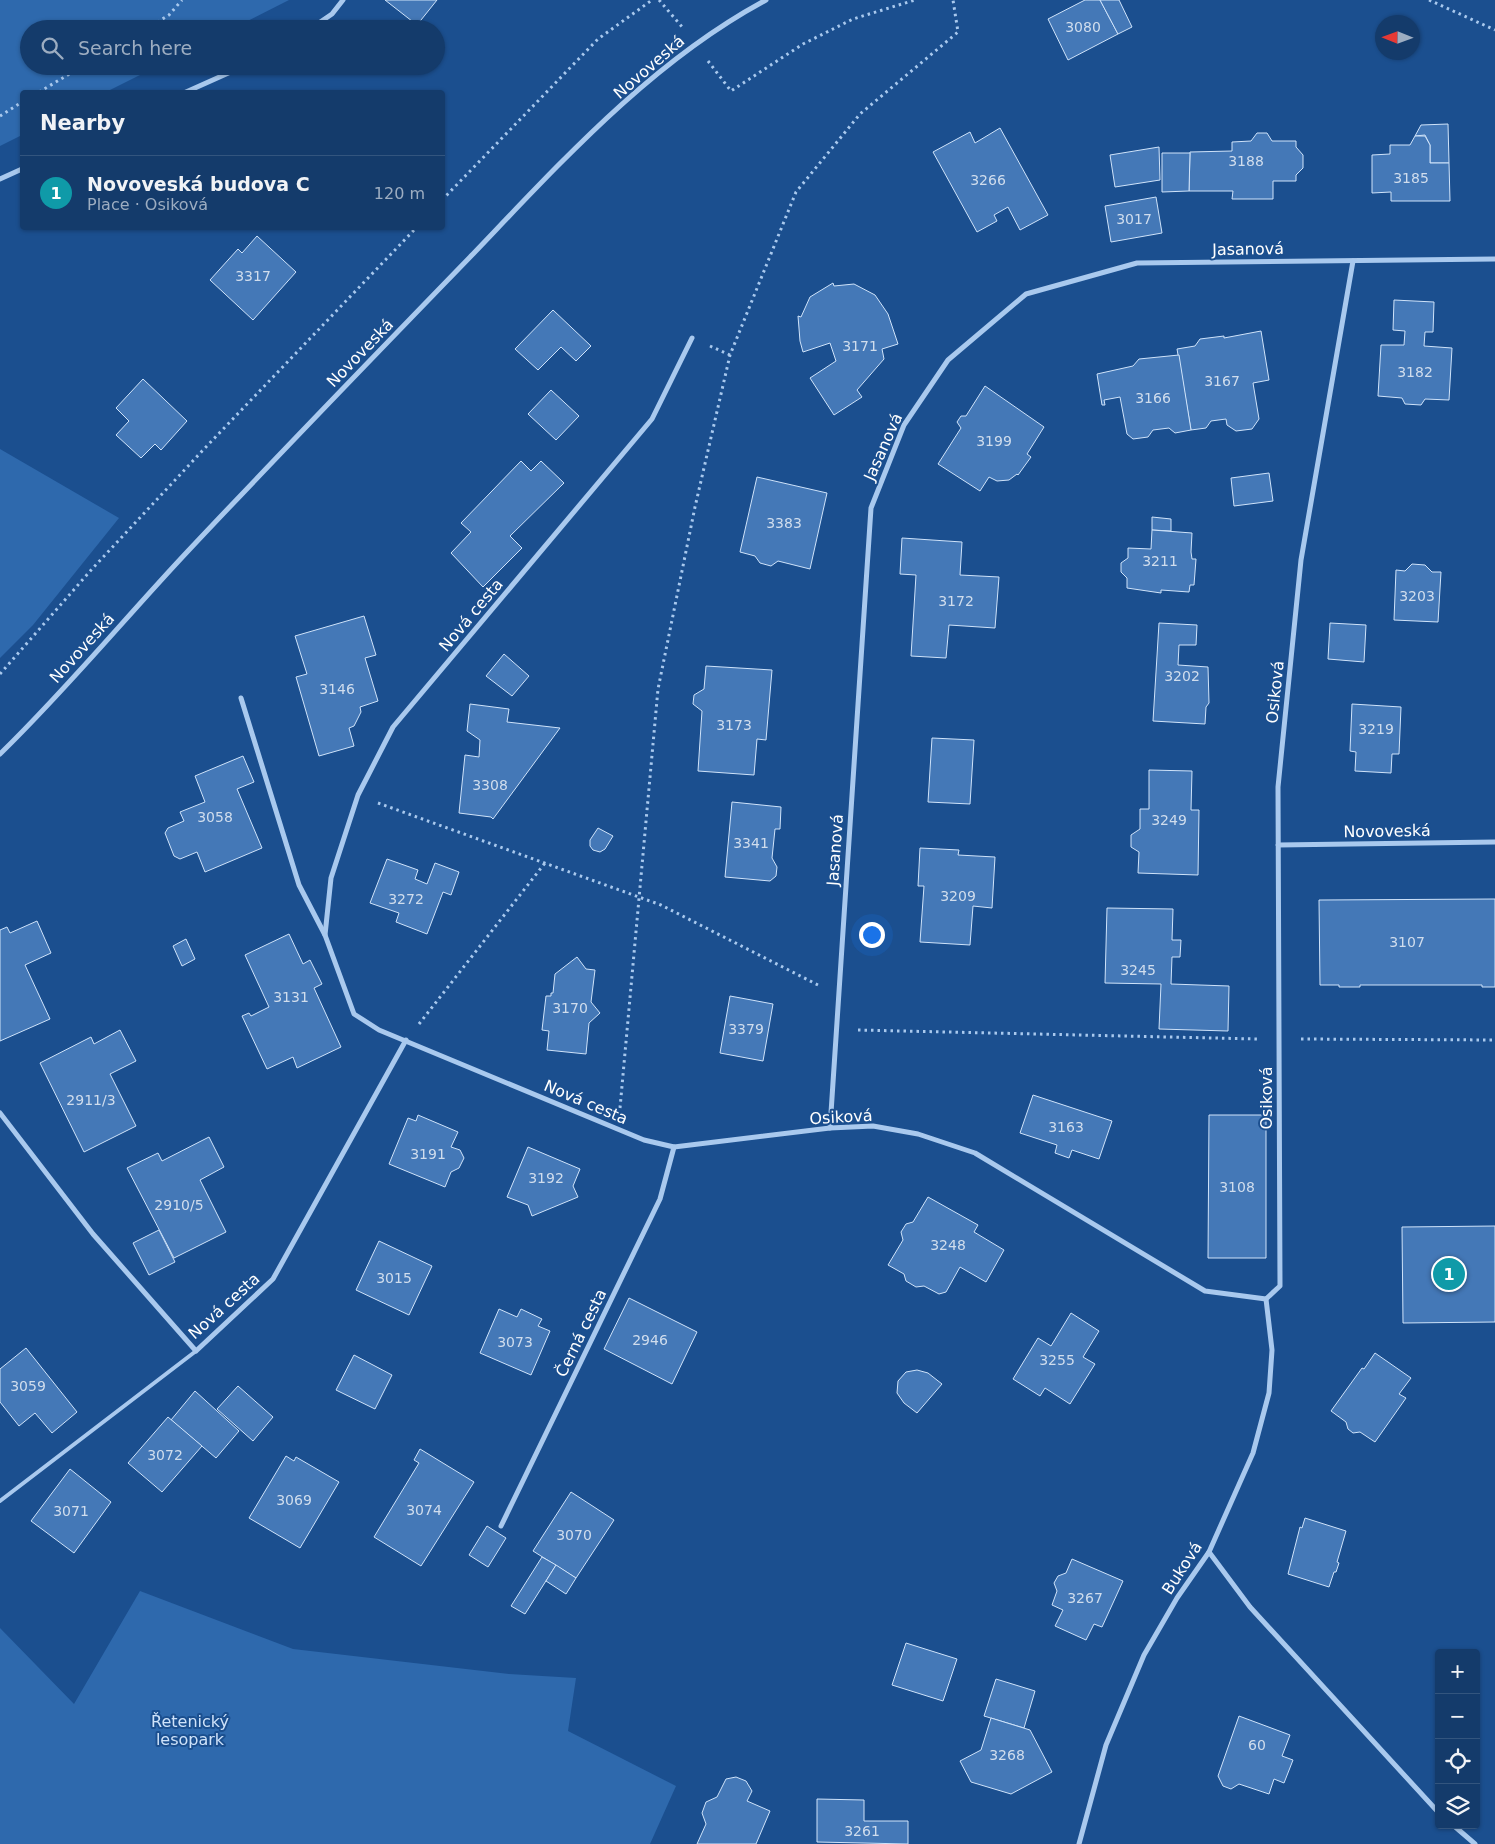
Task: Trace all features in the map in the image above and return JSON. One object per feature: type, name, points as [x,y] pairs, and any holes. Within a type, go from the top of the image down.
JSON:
[{"type":"street","points":[[323,20],[332,14],[343,0]]},
{"type":"street","name":"Novoveská","points":[[0,754],[193,545],[554,170],[646,84],[695,43],[736,16],[766,0]]},
{"type":"street","points":[[190,90],[224,75]]},
{"type":"street","points":[[0,180],[20,170]]},
{"type":"street","name":"Jasanová","points":[[830,1128],[871,508],[904,425],[948,360],[1026,294],[1137,263],[1495,259]]},
{"type":"street","name":"Osiková","points":[[674,1147],[830,1128],[873,1126],[918,1134],[975,1153],[1205,1291],[1266,1299],[1280,1286],[1278,786],[1300,560],[1353,261]]},
{"type":"street","name":"Nová cesta","points":[[325,935],[331,878],[358,796],[393,727],[652,419],[692,338]]},
{"type":"street","name":"Nová cesta","points":[[241,698],[299,885],[325,935],[354,1014],[379,1030],[644,1140],[674,1147]]},
{"type":"street","name":"Novoveská","points":[[1278,845],[1495,842]]},
{"type":"street","name":"Nová cesta","points":[[0,1112],[93,1234],[196,1351],[273,1278],[406,1040]]},
{"type":"street","name":"Černá cesta","points":[[501,1526],[660,1199],[674,1147]]},
{"type":"street","name":"Buková","points":[[1080,1844],[1106,1745],[1144,1655],[1177,1598],[1209,1552],[1253,1453],[1269,1393],[1272,1350],[1266,1299]]},
{"type":"street","points":[[1209,1552],[1250,1607],[1435,1808]]},
{"type":"street","points":[[1458,1829],[1475,1844]]},
{"type":"lane","points":[[0,1501],[196,1351]]},
{"type":"path","points":[[161,20],[169,15],[182,0]]},
{"type":"path","points":[[445,197],[598,39],[652,0]]},
{"type":"path","points":[[659,0],[695,43],[731,91],[803,44],[854,19],[915,0]]},
{"type":"path","points":[[618,1128],[658,689],[695,507],[730,355],[796,192],[860,114],[958,32],[953,0]]},
{"type":"path","points":[[1429,0],[1495,30]]},
{"type":"path","points":[[42,90],[68,75]]},
{"type":"path","points":[[0,116],[20,103]]},
{"type":"path","points":[[0,674],[92,569],[414,230]]},
{"type":"path","points":[[358,796],[661,905],[838,995]]},
{"type":"path","points":[[430,1011],[545,863]]},
{"type":"path","points":[[836,1029],[1279,1039],[1495,1040]]},
{"type":"green space","points":[[0,0],[289,0],[250,20],[20,20],[20,75],[140,75],[110,90],[20,90],[20,136],[0,146]]},
{"type":"green space","points":[[0,449],[119,518],[33,625],[0,658]]},
{"type":"green space","name":"Řetenický lesopark","points":[[140,1591],[293,1649],[509,1674],[576,1678],[568,1731],[676,1786],[650,1844],[0,1844],[0,1628],[74,1704]]},
{"type":"building","points":[[385,0],[437,0],[421,20],[411,20]]},
{"type":"building","points":[[1085,0],[1100,0],[1118,34],[1068,60],[1048,19]]},
{"type":"building","points":[[1100,0],[1119,0],[1132,27],[1118,34]]},
{"type":"building","points":[[1448,124],[1449,163],[1430,163],[1430,145],[1425,135],[1415,136],[1421,125]]},
{"type":"building","points":[[1000,128],[1048,215],[1020,230],[1008,207],[994,215],[997,221],[977,232],[933,152],[970,132],[975,143]]},
{"type":"building","points":[[1257,133],[1267,133],[1272,141],[1296,141],[1296,147],[1303,155],[1303,168],[1296,175],[1296,181],[1273,181],[1273,199],[1232,199],[1233,191],[1189,191],[1190,152],[1232,151],[1232,142],[1251,141]]},
{"type":"building","points":[[1415,136],[1425,136],[1430,145],[1430,163],[1449,163],[1450,201],[1391,201],[1391,192],[1372,193],[1372,155],[1390,154],[1390,145],[1410,145]]},
{"type":"building","points":[[1159,147],[1160,180],[1115,187],[1110,155]]},
{"type":"building","points":[[1162,153],[1190,153],[1189,191],[1162,192]]},
{"type":"building","points":[[1156,197],[1162,233],[1111,242],[1105,206]]},
{"type":"building","points":[[257,236],[296,272],[253,320],[210,280],[238,249],[242,253]]},
{"type":"building","points":[[833,283],[834,286],[854,284],[875,295],[888,314],[898,344],[882,349],[884,359],[857,390],[862,397],[834,415],[810,378],[836,361],[830,343],[803,352],[798,316],[801,317],[810,297]]},
{"type":"building","points":[[1394,300],[1434,302],[1433,332],[1425,332],[1424,346],[1452,348],[1449,400],[1425,399],[1421,405],[1405,404],[1402,398],[1378,396],[1381,345],[1404,345],[1405,331],[1393,330]]},
{"type":"building","points":[[553,310],[591,346],[576,361],[561,347],[538,370],[515,349]]},
{"type":"building","points":[[1261,331],[1269,380],[1253,383],[1259,419],[1252,429],[1236,431],[1227,425],[1226,419],[1211,421],[1206,428],[1191,430],[1177,349],[1195,346],[1200,339],[1224,336],[1224,338]]},
{"type":"building","points":[[1179,355],[1191,430],[1175,433],[1169,428],[1153,430],[1148,437],[1133,439],[1127,434],[1120,397],[1104,400],[1105,405],[1102,405],[1097,374],[1133,366],[1139,359]]},
{"type":"building","points":[[143,379],[187,421],[161,450],[155,444],[141,458],[116,435],[129,421],[116,408]]},
{"type":"building","points":[[985,386],[1044,427],[1027,454],[1031,457],[1018,475],[1009,480],[997,481],[989,477],[980,491],[938,464],[961,428],[957,422],[961,416],[966,416]]},
{"type":"building","points":[[551,390],[579,416],[556,440],[528,414]]},
{"type":"building","points":[[521,461],[531,471],[541,461],[564,483],[510,536],[522,548],[483,587],[451,553],[471,532],[461,523]]},
{"type":"building","points":[[1269,473],[1273,501],[1234,506],[1231,478]]},
{"type":"building","points":[[757,477],[827,493],[810,569],[778,561],[771,566],[760,563],[755,556],[740,552]]},
{"type":"building","points":[[1152,517],[1171,519],[1171,531],[1152,530]]},
{"type":"building","points":[[1152,530],[1192,533],[1192,559],[1196,559],[1194,585],[1190,585],[1189,592],[1161,590],[1161,593],[1127,588],[1127,578],[1121,572],[1121,563],[1128,558],[1128,548],[1151,549]]},
{"type":"building","points":[[902,538],[962,542],[960,575],[999,577],[995,628],[949,625],[946,658],[911,656],[916,575],[900,574]]},
{"type":"building","points":[[1412,564],[1425,565],[1432,572],[1441,572],[1438,622],[1394,620],[1396,570],[1405,571]]},
{"type":"building","points":[[364,616],[376,655],[365,658],[378,701],[360,707],[361,712],[354,726],[349,728],[354,746],[319,756],[296,677],[307,674],[295,636]]},
{"type":"building","points":[[1159,623],[1197,625],[1196,645],[1179,645],[1178,665],[1208,667],[1209,703],[1206,707],[1205,724],[1153,721]]},
{"type":"building","points":[[1330,623],[1366,625],[1364,662],[1328,659]]},
{"type":"building","points":[[504,654],[529,676],[512,696],[486,676]]},
{"type":"building","points":[[706,666],[772,670],[766,740],[757,739],[754,775],[698,771],[702,711],[693,704],[694,695],[704,689]]},
{"type":"building","points":[[470,704],[509,709],[507,722],[560,728],[493,819],[491,817],[459,813],[465,755],[479,757],[480,740],[467,731]]},
{"type":"building","points":[[1352,704],[1401,707],[1399,754],[1392,754],[1391,773],[1355,771],[1356,752],[1350,751]]},
{"type":"building","points":[[932,738],[974,740],[970,804],[928,802]]},
{"type":"building","points":[[243,756],[254,782],[237,789],[262,848],[205,872],[197,852],[180,859],[174,856],[165,833],[168,828],[184,821],[180,812],[205,802],[195,776]]},
{"type":"building","points":[[1149,770],[1192,771],[1191,810],[1199,810],[1198,875],[1138,873],[1139,852],[1131,847],[1131,835],[1140,829],[1140,809],[1149,809]]},
{"type":"building","points":[[732,802],[781,807],[780,829],[775,829],[772,858],[777,867],[776,876],[770,881],[725,877]]},
{"type":"building","points":[[598,828],[613,836],[605,849],[600,852],[593,850],[590,846],[590,840]]},
{"type":"building","points":[[920,848],[959,850],[958,855],[995,857],[992,908],[973,906],[970,945],[920,942],[924,886],[918,886]]},
{"type":"building","points":[[387,859],[418,870],[415,879],[427,884],[435,863],[459,872],[451,895],[443,892],[427,934],[396,922],[399,913],[370,903]]},
{"type":"building","points":[[1495,899],[1495,987],[1482,987],[1482,985],[1360,985],[1360,987],[1339,987],[1339,985],[1320,985],[1319,900]]},
{"type":"building","points":[[1107,908],[1173,909],[1172,940],[1181,940],[1180,957],[1172,957],[1171,984],[1229,986],[1228,1031],[1159,1029],[1161,984],[1105,983]]},
{"type":"building","points":[[37,921],[51,953],[25,965],[50,1019],[0,1041],[0,930],[7,927],[10,933]]},
{"type":"building","points":[[289,934],[303,964],[310,960],[322,984],[314,988],[341,1047],[297,1068],[293,1057],[267,1069],[242,1016],[249,1013],[251,1016],[269,1007],[245,955]]},
{"type":"building","points":[[186,939],[195,959],[182,966],[173,946]]},
{"type":"building","points":[[577,957],[586,969],[595,970],[591,1002],[600,1013],[589,1023],[586,1054],[547,1050],[549,1031],[542,1030],[546,996],[551,996],[551,993],[553,993],[555,974]]},
{"type":"building","points":[[730,996],[773,1004],[763,1061],[720,1053]]},
{"type":"building","points":[[120,1030],[136,1061],[110,1074],[136,1126],[84,1152],[40,1063],[91,1037],[94,1044]]},
{"type":"building","points":[[1033,1095],[1112,1121],[1099,1159],[1072,1150],[1069,1158],[1055,1153],[1057,1145],[1020,1133]]},
{"type":"building","points":[[418,1115],[458,1132],[451,1147],[460,1150],[464,1158],[459,1168],[451,1172],[445,1187],[389,1164],[408,1118],[416,1121]]},
{"type":"building","points":[[1209,1115],[1266,1115],[1266,1258],[1208,1258]]},
{"type":"building","points":[[209,1137],[224,1167],[200,1180],[226,1232],[174,1258],[127,1168],[158,1153],[162,1161]]},
{"type":"building","points":[[528,1147],[580,1169],[573,1186],[578,1197],[532,1216],[528,1205],[507,1197]]},
{"type":"building","points":[[928,1197],[978,1225],[974,1232],[1004,1250],[986,1282],[960,1267],[946,1292],[939,1294],[924,1286],[916,1287],[906,1281],[904,1274],[888,1265],[903,1240],[901,1232],[906,1224],[913,1222]]},
{"type":"building","points":[[1495,1226],[1495,1322],[1403,1323],[1402,1227]]},
{"type":"building","points":[[159,1230],[175,1262],[149,1275],[133,1243]]},
{"type":"building","points":[[379,1241],[432,1266],[409,1315],[356,1290]]},
{"type":"building","points":[[629,1298],[697,1332],[672,1384],[604,1349]]},
{"type":"building","points":[[499,1309],[517,1317],[521,1309],[542,1319],[538,1326],[550,1331],[531,1375],[480,1353]]},
{"type":"building","points":[[1071,1313],[1099,1331],[1083,1357],[1095,1364],[1070,1404],[1045,1388],[1040,1396],[1013,1379],[1038,1338],[1051,1346]]},
{"type":"building","points":[[26,1348],[77,1412],[52,1433],[35,1413],[19,1426],[0,1402],[0,1369]]},
{"type":"building","points":[[1375,1353],[1411,1378],[1399,1394],[1406,1398],[1375,1442],[1360,1432],[1353,1433],[1348,1429],[1346,1422],[1331,1411]]},
{"type":"building","points":[[354,1355],[392,1375],[375,1409],[336,1390]]},
{"type":"building","points":[[917,1370],[928,1373],[942,1384],[917,1413],[904,1403],[897,1393],[898,1381],[906,1372]]},
{"type":"building","points":[[238,1386],[273,1417],[253,1441],[217,1409]]},
{"type":"building","points":[[195,1391],[239,1431],[216,1458],[171,1420]]},
{"type":"building","points":[[168,1417],[202,1446],[162,1492],[128,1463]]},
{"type":"building","points":[[420,1449],[474,1482],[421,1566],[374,1537],[419,1463],[414,1460]]},
{"type":"building","points":[[286,1456],[294,1461],[296,1457],[339,1482],[300,1548],[249,1518]]},
{"type":"building","points":[[70,1469],[111,1502],[74,1553],[31,1521]]},
{"type":"building","points":[[571,1492],[614,1520],[576,1578],[533,1551]]},
{"type":"building","points":[[1305,1518],[1346,1531],[1337,1562],[1339,1563],[1329,1587],[1288,1574],[1300,1527],[1302,1528]]},
{"type":"building","points":[[487,1526],[506,1538],[488,1567],[469,1555]]},
{"type":"building","points":[[542,1557],[556,1565],[525,1614],[511,1606]]},
{"type":"building","points":[[1072,1559],[1123,1581],[1102,1627],[1094,1624],[1086,1640],[1055,1626],[1063,1610],[1052,1605],[1057,1591],[1054,1583],[1058,1576],[1066,1573]]},
{"type":"building","points":[[556,1565],[576,1578],[566,1594],[546,1581]]},
{"type":"building","points":[[906,1643],[957,1659],[943,1701],[892,1685]]},
{"type":"building","points":[[996,1679],[1035,1691],[1024,1728],[984,1716]]},
{"type":"building","points":[[1239,1716],[1290,1735],[1282,1756],[1293,1760],[1284,1783],[1274,1779],[1269,1794],[1239,1784],[1231,1789],[1223,1786],[1218,1776]]},
{"type":"building","points":[[991,1718],[1030,1730],[1052,1772],[1011,1794],[971,1782],[960,1761],[981,1750]]},
{"type":"building","points":[[736,1777],[746,1781],[752,1791],[747,1801],[770,1811],[756,1844],[697,1844],[706,1824],[702,1813],[706,1802],[717,1797],[726,1779]]},
{"type":"building","points":[[817,1799],[864,1800],[864,1821],[908,1821],[908,1844],[817,1842]]},
{"type":"place","name":"Novoveská budova C","points":[[1449,1274]]}]
